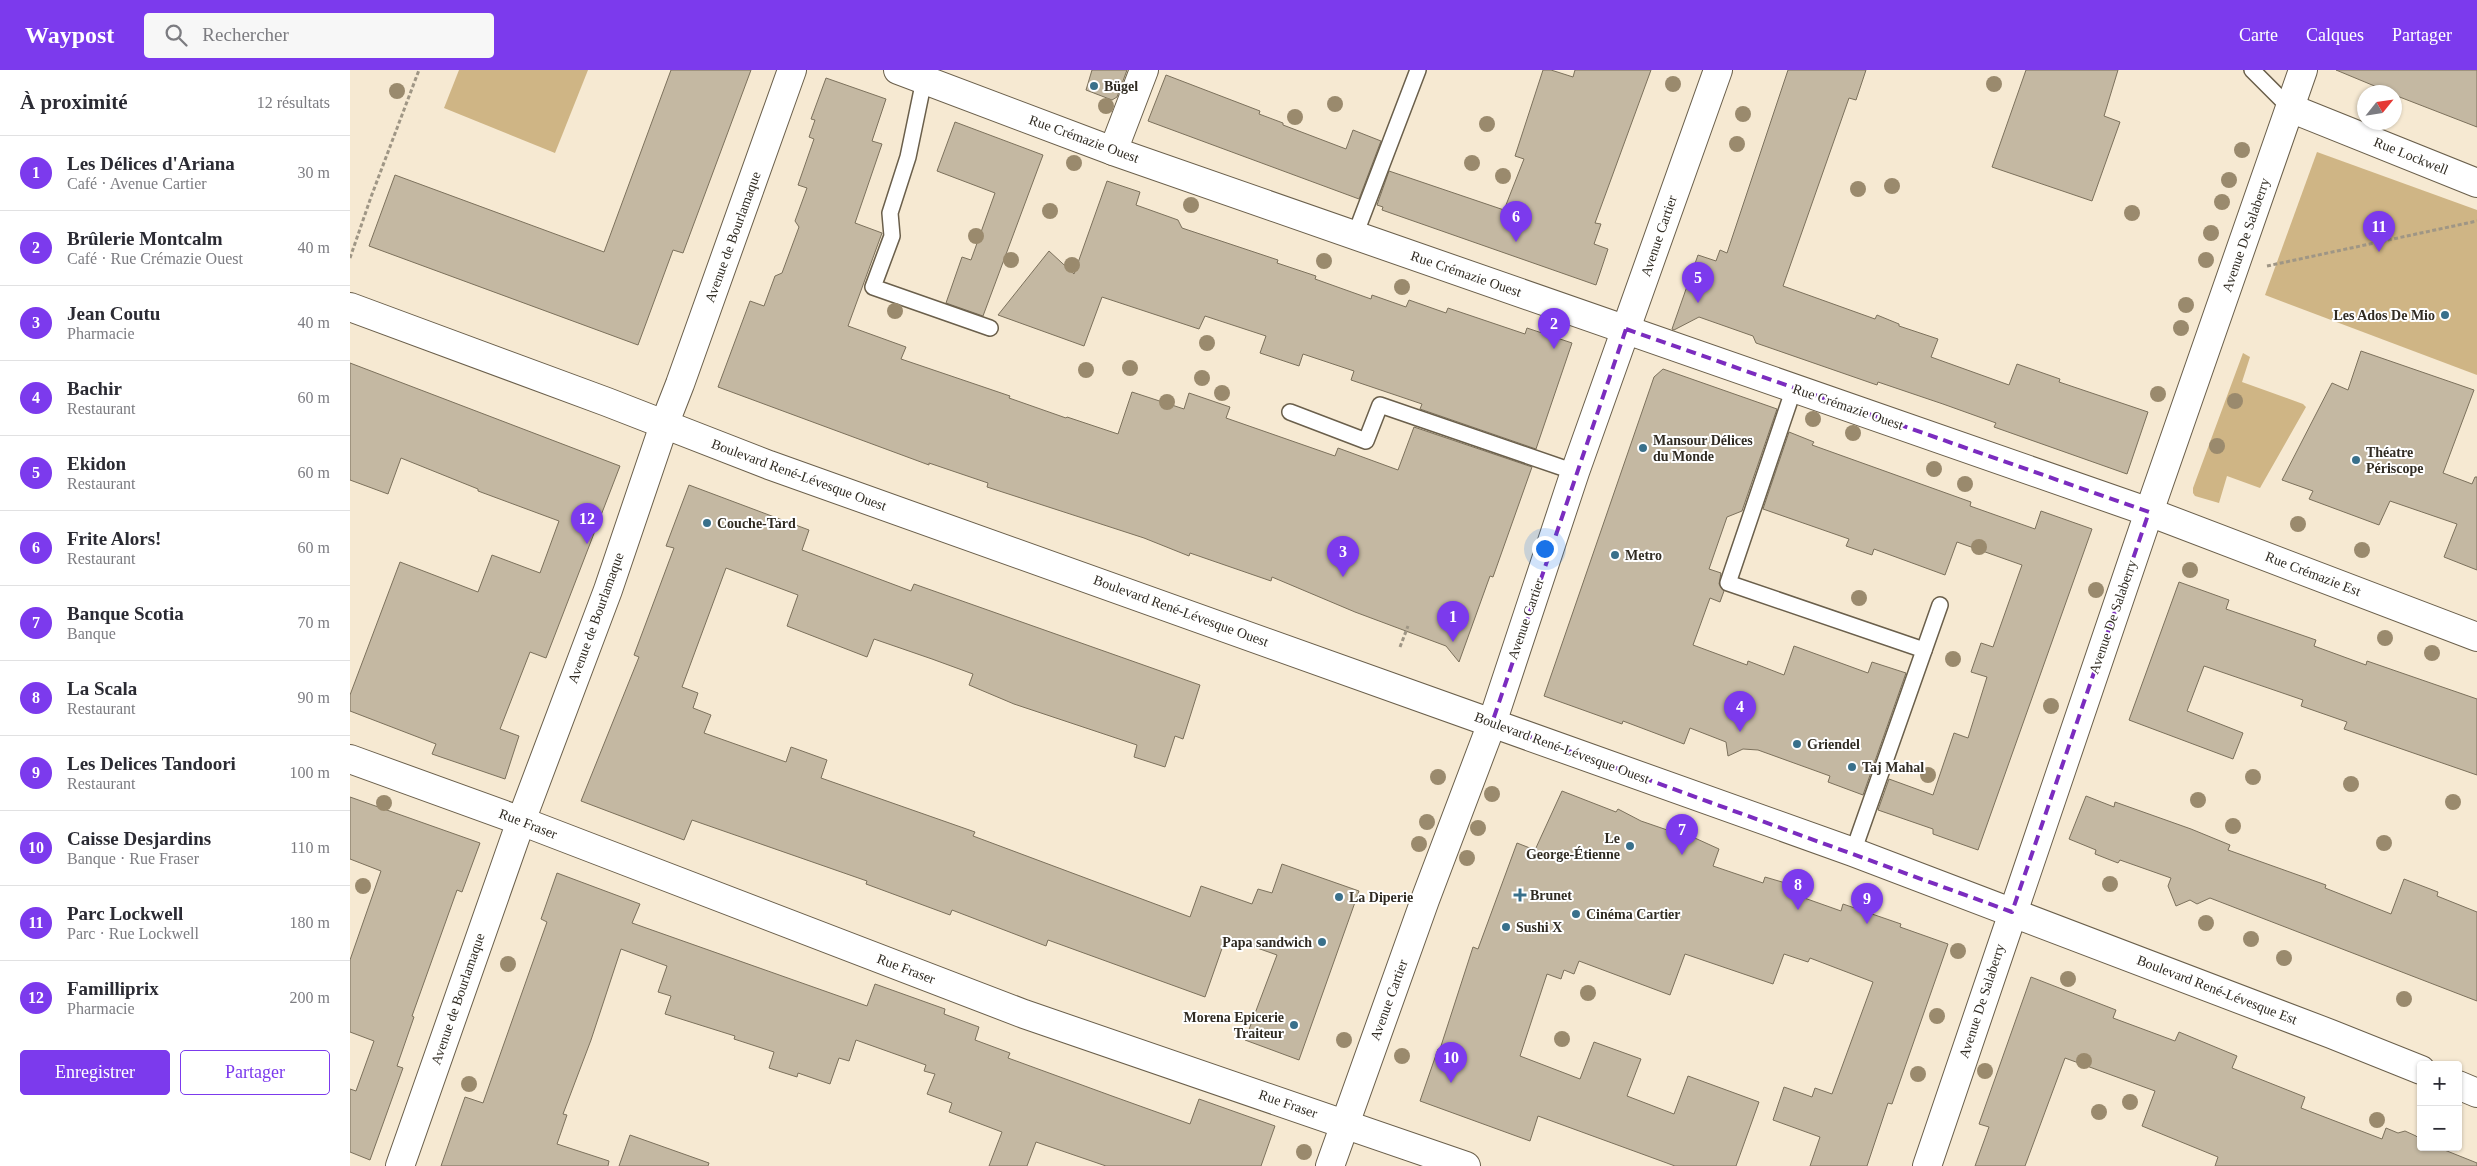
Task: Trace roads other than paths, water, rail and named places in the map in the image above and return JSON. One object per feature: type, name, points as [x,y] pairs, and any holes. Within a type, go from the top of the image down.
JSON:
[{"type":"street","name":"Avenue de Bourlamaque","points":[[400,1166],[521,821],[608,590],[664,424],[792,70]]},
{"type":"street","name":"Rue Crémazie Ouest","points":[[898,70],[1113,150],[2149,512]]},
{"type":"street","points":[[1113,150],[1144,70]]},
{"type":"street","name":"Avenue Cartier","points":[[1330,1166],[1425,900],[1492,723],[1575,472],[1718,70]]},
{"type":"street","name":"Avenue De Salaberry","points":[[1927,1166],[2149,512],[2303,70]]},
{"type":"street","name":"Rue Lockwell","points":[[2290,108],[2477,182]]},
{"type":"street","name":"Boulevard René-Lévesque Ouest","points":[[350,308],[664,424],[769,465],[1854,852],[2012,912]]},
{"type":"street","name":"Rue Crémazie Est","points":[[2149,512],[2477,637]]},
{"type":"street","name":"Rue Fraser","points":[[350,759],[521,821],[1024,1014],[1346,1123],[1466,1166]]},
{"type":"street","name":"Boulevard René-Lévesque Est","points":[[2012,912],[2417,1068]]},
{"type":"street","points":[[2462,1087],[2477,1093]]},
{"type":"lane","points":[[1355,235],[1418,70]]},
{"type":"lane","points":[[2252,70],[2290,108]]},
{"type":"lane","points":[[924,80],[908,157],[890,213],[892,236],[873,287],[990,328]]},
{"type":"lane","points":[[1794,388],[1728,583],[1924,650]]},
{"type":"lane","points":[[1290,412],[1366,441],[1380,405],[1575,472]]},
{"type":"lane","points":[[1854,852],[1940,605]]},
{"type":"place","name":"Bügel","points":[[1094,86]]},
{"type":"place","name":"Frite Alors!","points":[[1516,242]]},
{"type":"place","name":"Parc Lockwell","points":[[2379,252]]},
{"type":"place","name":"Ekidon","points":[[1698,303]]},
{"type":"place","name":"Les Ados De Mio","points":[[2445,315]]},
{"type":"place","name":"Brûlerie Montcalm","points":[[1554,349]]},
{"type":"place","name":"Mansour Délices du Monde","points":[[1643,448]]},
{"type":"place","name":"Théatre Périscope","points":[[2356,460]]},
{"type":"place","name":"Couche-Tard","points":[[707,523]]},
{"type":"place","name":"Familliprix","points":[[587,544]]},
{"type":"place","name":"Metro","points":[[1615,555]]},
{"type":"place","name":"Jean Coutu","points":[[1343,577]]},
{"type":"place","name":"Les Délices d'Ariana","points":[[1453,642]]},
{"type":"place","name":"Bachir","points":[[1740,732]]},
{"type":"place","name":"Griendel","points":[[1797,744]]},
{"type":"place","name":"Taj Mahal","points":[[1852,767]]},
{"type":"place","name":"Le George-Étienne","points":[[1630,846]]},
{"type":"place","name":"Banque Scotia","points":[[1682,855]]},
{"type":"place","name":"Brunet","points":[[1520,895]]},
{"type":"place","name":"La Diperie","points":[[1339,897]]},
{"type":"place","name":"La Scala","points":[[1798,910]]},
{"type":"place","name":"Cinéma Cartier","points":[[1576,914]]},
{"type":"place","name":"Les Delices Tandoori","points":[[1867,924]]},
{"type":"place","name":"Sushi X","points":[[1506,927]]},
{"type":"place","name":"Papa sandwich","points":[[1322,942]]},
{"type":"place","name":"Morena Epicerie Traiteur","points":[[1294,1025]]},
{"type":"place","name":"Caisse Desjardins","points":[[1451,1083]]}]
